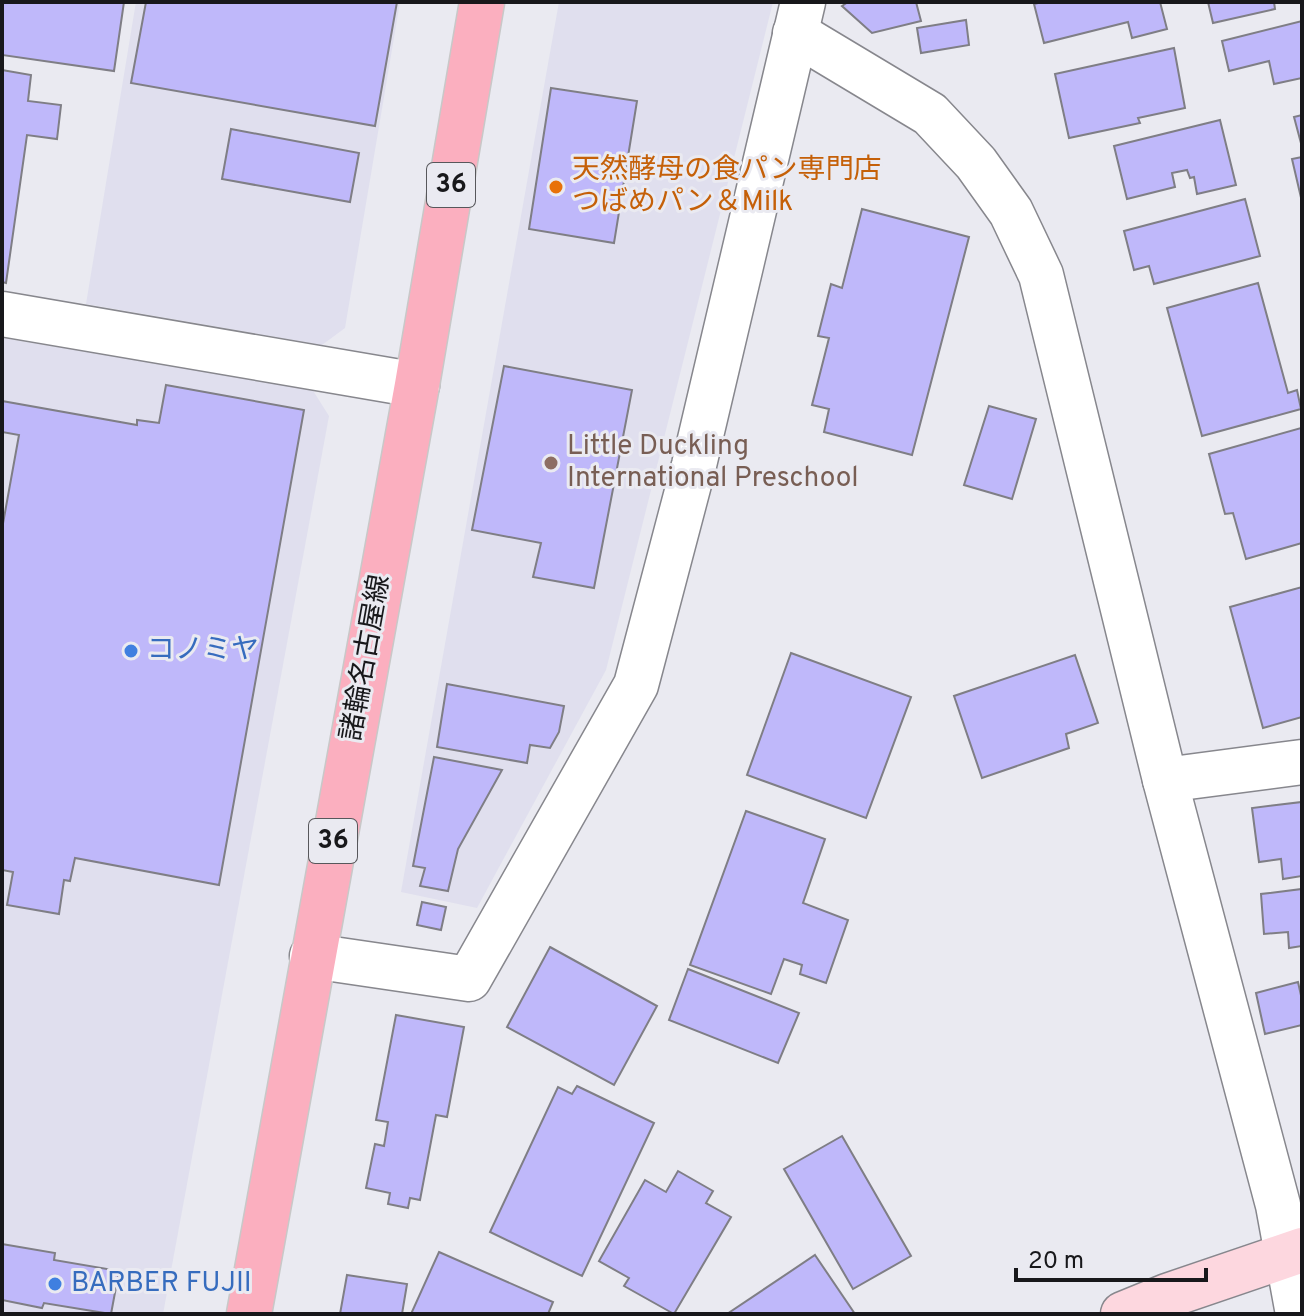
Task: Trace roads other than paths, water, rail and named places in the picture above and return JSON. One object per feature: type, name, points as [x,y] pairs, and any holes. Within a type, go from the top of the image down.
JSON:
[{"type":"main road","name":"諸輪名古屋線","points":[[249,1314],[417,385],[482,2]]},
{"type":"street","points":[[312,956],[469,979],[636,685],[698,449],[799,18],[930,114],[976,163],[1011,212],[1041,275],[1165,780],[1278,1205],[1295,1252],[1298,1314]]},
{"type":"street","points":[[2,314],[417,385]]},
{"type":"street","points":[[1165,780],[1302,762]]},
{"type":"street","points":[[1123,1314],[1295,1252]]},
{"type":"place","name":"天然酵母の食パン専門店 つばめパン＆Milk","points":[[556,187]]},
{"type":"place","name":"Little Duckling International Preschool","points":[[551,463]]},
{"type":"place","name":"コノミヤ","points":[[131,651]]},
{"type":"place","name":"BARBER FUJII","points":[[55,1284]]}]
